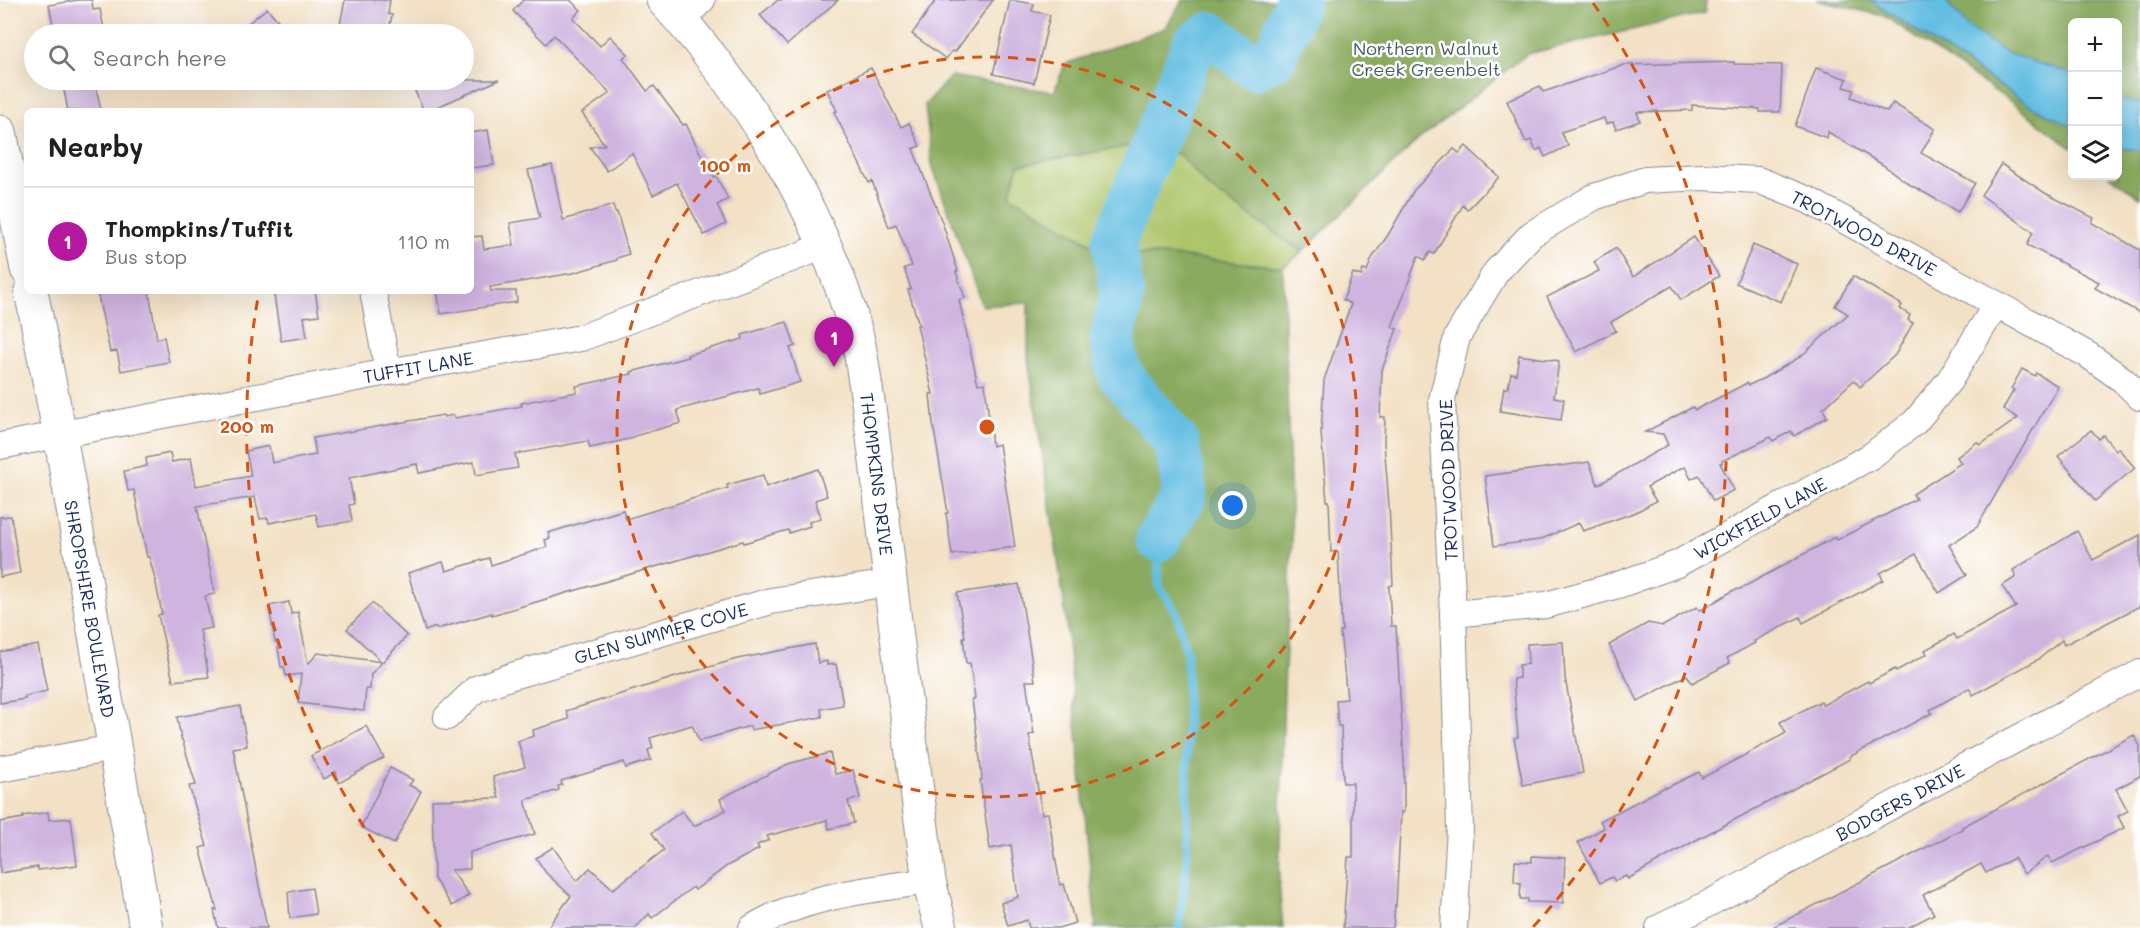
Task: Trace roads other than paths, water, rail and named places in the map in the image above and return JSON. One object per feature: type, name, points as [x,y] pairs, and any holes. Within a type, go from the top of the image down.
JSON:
[{"type":"street","name":"THOMPKINS DRIVE","points":[[682,7],[789,173],[825,246],[843,290],[857,335],[873,431],[890,583],[929,881],[940,928]]},
{"type":"street","points":[[0,132],[24,254]]},
{"type":"street","name":"TROTWOOD DRIVE","points":[[1454,928],[1460,828],[1453,614],[1442,400],[1457,337],[1496,272],[1532,234],[1594,197],[1645,180],[1703,177],[1758,180],[1808,200],[2088,355],[2123,380],[2140,397]]},
{"type":"street","name":"TUFFIT LANE","points":[[0,446],[580,338],[825,246]]},
{"type":"street","name":"SHROPSHIRE BOULEVARD","points":[[32,294],[60,435],[146,928]]},
{"type":"street","points":[[374,294],[388,372]]},
{"type":"street","name":"WICKFIELD LANE","points":[[1453,614],[1546,605],[1618,585],[1677,564],[1871,456],[1915,422],[1949,381],[1996,305]]},
{"type":"street","name":"GLEN SUMMER COVE","points":[[447,717],[476,689],[512,676],[771,601],[890,583]]},
{"type":"street","name":"BODGERS DRIVE","points":[[1659,928],[1711,903],[2140,673]]},
{"type":"street","points":[[0,769],[114,748]]},
{"type":"street","points":[[752,928],[772,916],[823,898],[929,881]]},
{"type":"water","points":[[1869,0],[1945,0],[1968,27],[2006,53],[2068,73],[2068,124],[2029,105]]},
{"type":"water","points":[[2122,101],[2140,103],[2140,150],[2122,148]]},
{"type":"waterway","points":[[1158,539],[1185,495],[1177,443],[1119,373],[1112,340],[1122,294],[1114,241],[1194,45],[1211,34],[1255,67],[1274,57],[1298,0]]},
{"type":"waterway","points":[[1158,539],[1159,586],[1176,612],[1187,655],[1187,862],[1179,928]]},
{"type":"place","name":"Thompkins/Tuffit","points":[[834,367]]},
{"type":"park label","name":"Northern Walnut Creek Greenbelt","points":[[1426,58]]}]
